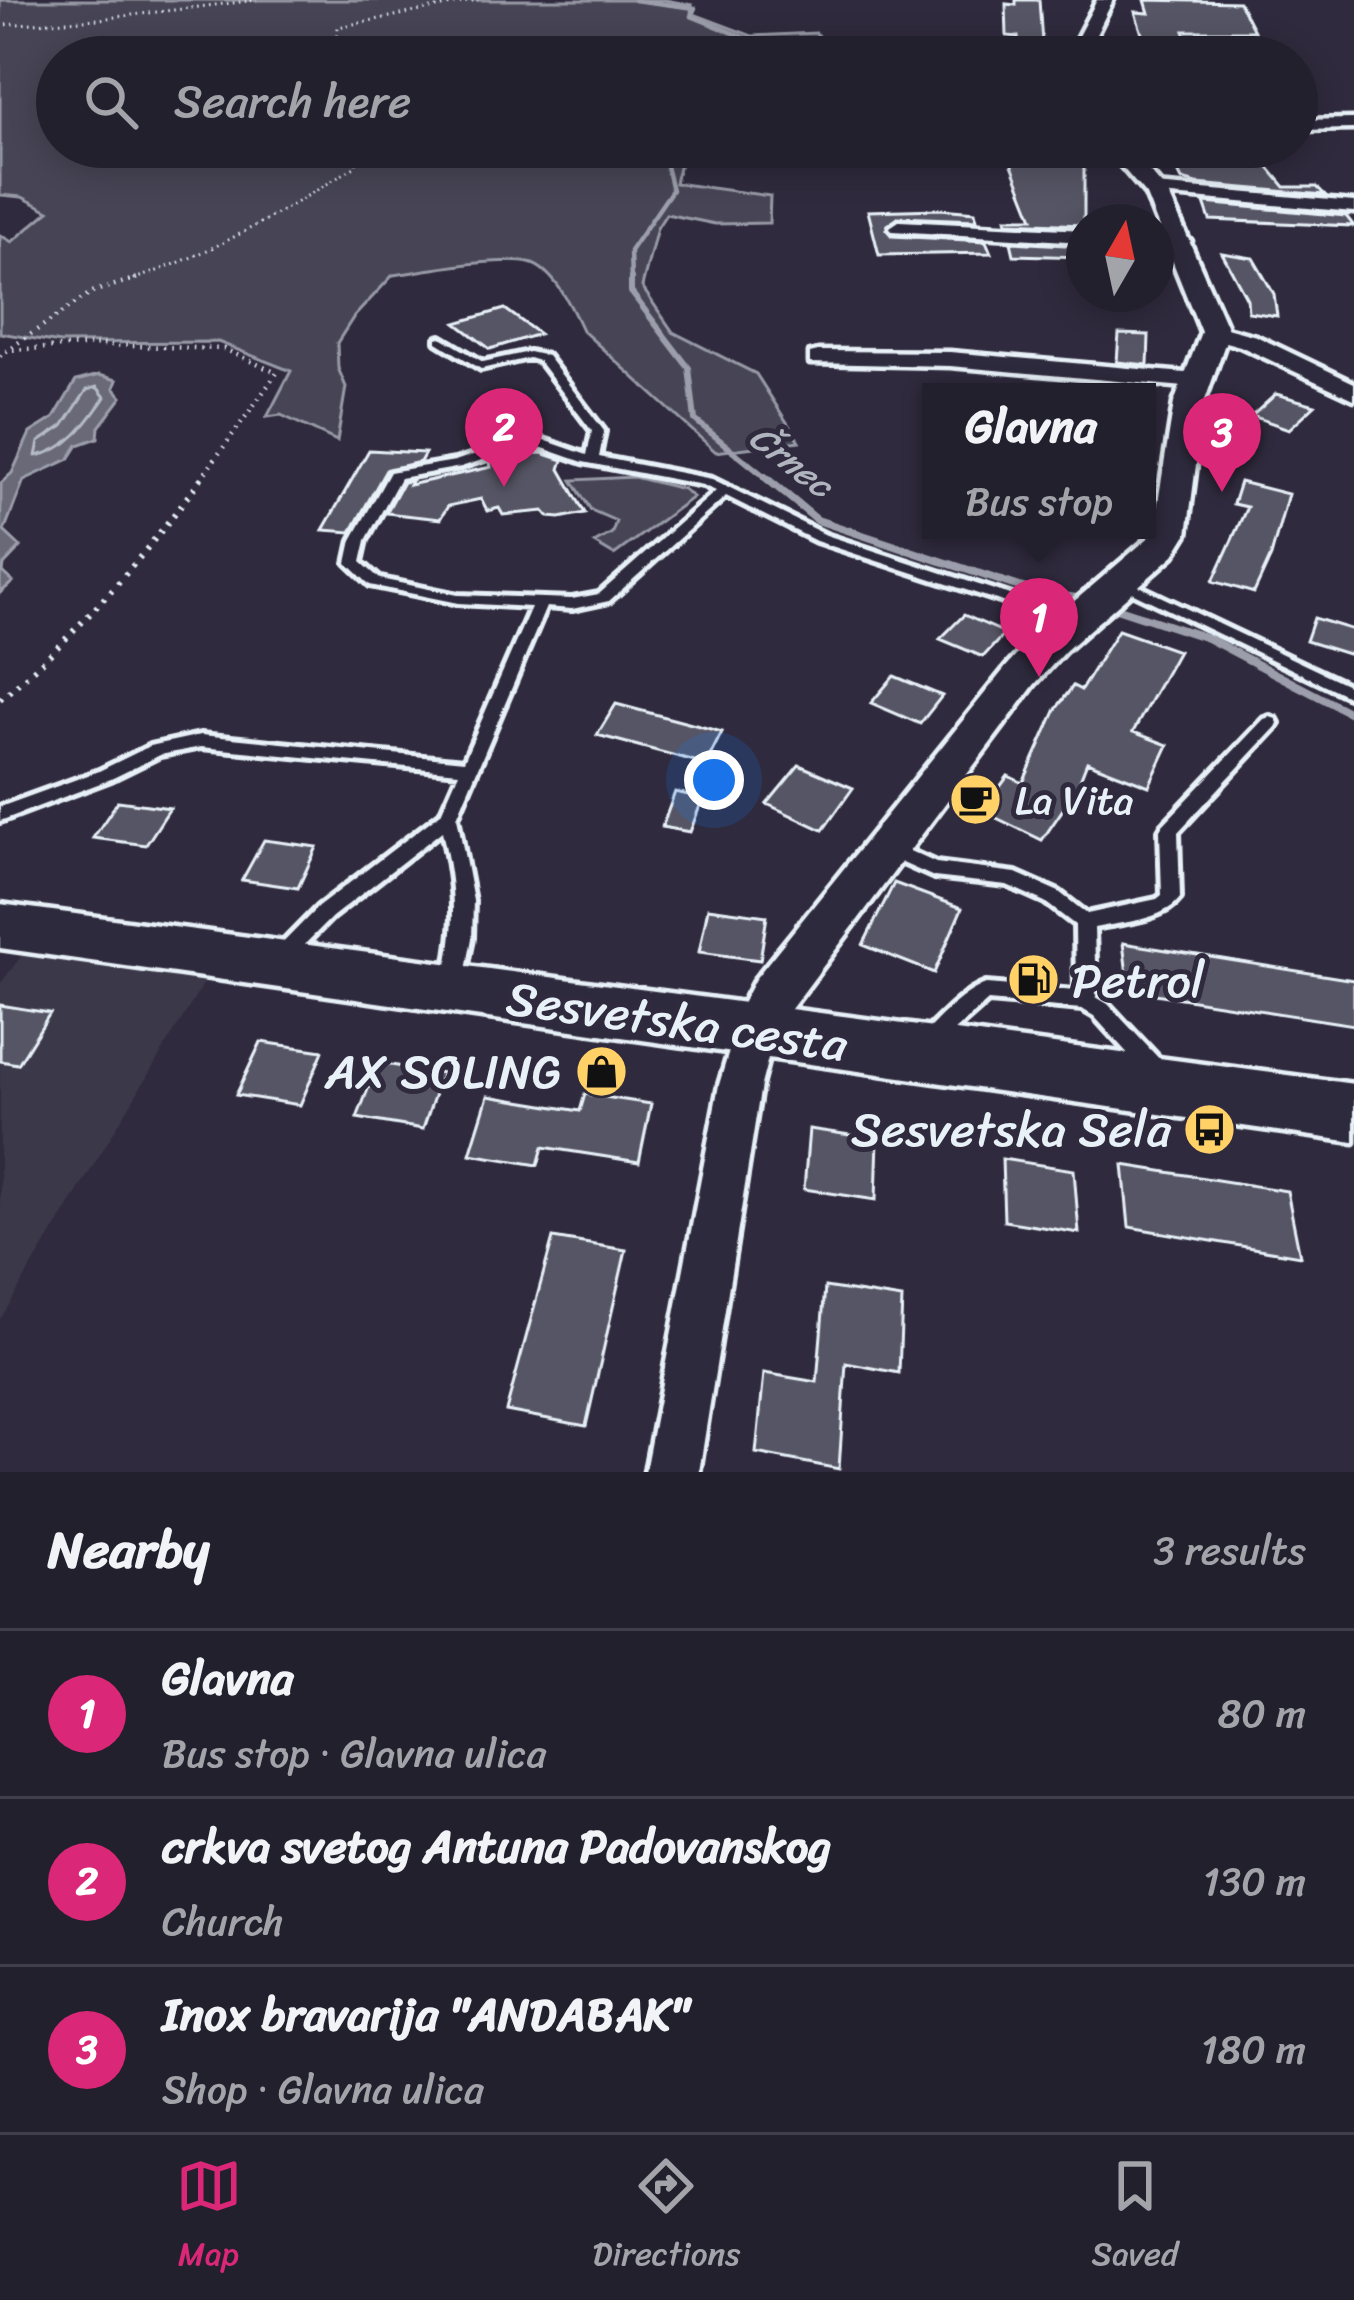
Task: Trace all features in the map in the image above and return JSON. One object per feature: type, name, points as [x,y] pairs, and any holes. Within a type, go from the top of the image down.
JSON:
[{"type":"main road","name":"Sesvetska cesta","points":[[0,926],[1354,1113]]},
{"type":"street","points":[[1087,36],[1106,0]]},
{"type":"street","points":[[1318,125],[1354,124]]},
{"type":"street","points":[[1136,168],[1155,190],[1159,204]]},
{"type":"street","points":[[1155,190],[1354,207]]},
{"type":"street","points":[[899,227],[1066,235]]},
{"type":"street","points":[[1174,252],[1215,332],[1248,341],[1354,392]]},
{"type":"street","points":[[672,1472],[740,1085],[754,1031],[773,994],[1020,676],[1170,534],[1196,381],[1215,332]]},
{"type":"street","points":[[818,358],[1021,363],[1196,381]]},
{"type":"lane","points":[[441,340],[481,366],[529,356],[543,358],[598,431],[592,460]]},
{"type":"lane","points":[[724,491],[604,598],[541,604],[458,599],[376,581],[354,562],[359,540],[395,475],[457,464],[511,446],[544,444],[592,460],[707,482],[821,538],[1099,602],[1354,694]]},
{"type":"lane","points":[[272,965],[325,912],[448,817],[541,604]]},
{"type":"lane","points":[[1084,922],[1162,905],[1172,898],[1169,830],[1270,723]]},
{"type":"lane","points":[[0,814],[105,775],[156,750],[201,742],[468,767]]},
{"type":"lane","points":[[448,817],[468,925],[452,990]]},
{"type":"lane","points":[[886,848],[934,870],[1009,878],[1052,897],[1084,922]]},
{"type":"lane","points":[[1084,922],[1086,1001]]},
{"type":"lane","points":[[909,1052],[931,1040],[986,992],[1086,1001],[1101,1010],[1150,1065],[1186,1090]]},
{"type":"path","points":[[0,25],[99,19],[257,0]]},
{"type":"path","points":[[338,36],[338,27],[478,0]]},
{"type":"path","points":[[0,356],[92,292],[185,263],[267,221],[353,168]]},
{"type":"path","points":[[0,699],[37,671],[180,510],[277,373],[224,350],[102,345],[8,350]]},
{"type":"shaded area","points":[[0,0],[665,0],[692,5],[691,13],[752,36],[36,36],[36,168],[679,168],[675,183],[770,196],[769,223],[715,224],[666,214],[657,228],[642,287],[673,332],[756,374],[799,441],[716,452],[582,330],[561,290],[546,273],[517,261],[393,275],[337,343],[338,368],[346,387],[337,441],[281,415],[267,417],[291,371],[218,342],[60,343],[0,333],[0,235],[12,242],[49,211],[22,197],[0,195]]},
{"type":"shaded area","points":[[816,33],[818,36],[752,36]]},
{"type":"shaded area","points":[[634,477],[683,489],[693,497],[614,555],[594,543],[612,533],[616,521],[591,510],[572,480]]},
{"type":"shaded area","points":[[28,947],[210,973],[0,1320],[0,984]]},
{"type":"water","points":[[99,375],[117,380],[114,388],[122,397],[99,427],[98,438],[78,445],[69,459],[24,480],[4,531],[21,547],[4,565],[3,573],[13,582],[0,593],[1,483],[12,473],[30,433],[54,418],[76,381]]},
{"type":"building","points":[[1016,0],[1039,0],[1042,36],[1007,36],[1006,4],[1016,5]]},
{"type":"building","points":[[1145,0],[1239,2],[1254,31],[1143,36],[1135,12],[1149,13]]},
{"type":"building","points":[[1013,168],[1084,168],[1084,204],[1066,204],[1066,224],[1007,222],[1006,218],[1033,218]]},
{"type":"building","points":[[1176,168],[1269,168],[1285,187],[1317,187],[1325,195],[1197,184],[1182,180]]},
{"type":"building","points":[[1204,203],[1346,216],[1354,226],[1210,220]]},
{"type":"building","points":[[868,211],[975,212],[977,220],[899,217],[886,229],[892,236],[986,241],[991,253],[879,255]]},
{"type":"building","points":[[1011,242],[1066,245],[1066,256],[1014,255]]},
{"type":"building","points":[[1222,253],[1253,258],[1274,294],[1277,316],[1248,312],[1247,299]]},
{"type":"building","points":[[505,309],[539,334],[490,349],[456,323]]},
{"type":"building","points":[[1119,334],[1149,335],[1148,365],[1117,362]]},
{"type":"building","points":[[1276,394],[1315,405],[1289,429],[1252,416]]},
{"type":"building","points":[[369,450],[425,453],[420,462],[386,470],[351,532],[323,530]]},
{"type":"building","points":[[542,453],[563,460],[560,469],[585,513],[560,518],[544,511],[503,515],[499,508],[487,511],[481,499],[448,506],[440,519],[386,513],[403,482],[411,481],[409,485],[491,467],[490,462],[513,454]]},
{"type":"building","points":[[1240,482],[1288,494],[1271,556],[1254,593],[1213,581],[1247,507],[1233,504]]},
{"type":"building","points":[[964,615],[1005,633],[983,657],[940,639]]},
{"type":"building","points":[[1314,618],[1354,630],[1354,656],[1306,641]]},
{"type":"building","points":[[1118,630],[1178,651],[1133,732],[1168,745],[1149,786],[1087,762],[1076,790],[1042,840],[982,811],[1008,776],[1023,783],[1056,709],[1073,686],[1081,690]]},
{"type":"building","points":[[894,676],[942,696],[920,724],[871,703]]},
{"type":"building","points":[[616,704],[722,732],[706,764],[597,735]]},
{"type":"building","points":[[799,765],[853,788],[823,830],[767,804]]},
{"type":"building","points":[[675,792],[703,798],[690,832],[662,827]]},
{"type":"building","points":[[118,801],[170,808],[146,845],[93,838]]},
{"type":"building","points":[[264,840],[317,847],[298,888],[242,880]]},
{"type":"building","points":[[894,883],[962,908],[934,973],[863,945]]},
{"type":"building","points":[[708,908],[767,916],[760,960],[699,952]]},
{"type":"building","points":[[1123,943],[1354,980],[1354,1025],[1129,990]]},
{"type":"building","points":[[0,1005],[50,1013],[18,1064],[0,1061]]},
{"type":"building","points":[[261,1042],[323,1051],[300,1105],[236,1095]]},
{"type":"building","points":[[378,1063],[442,1073],[423,1129],[357,1118]]},
{"type":"building","points":[[585,1094],[651,1104],[639,1162],[543,1147],[538,1165],[470,1154],[488,1096],[580,1111]]},
{"type":"building","points":[[809,1129],[878,1139],[876,1200],[804,1189]]},
{"type":"building","points":[[1002,1159],[1074,1170],[1079,1233],[1004,1221]]},
{"type":"building","points":[[1123,1165],[1287,1191],[1300,1256],[1129,1227]]},
{"type":"building","points":[[553,1238],[626,1250],[586,1426],[506,1411]]},
{"type":"building","points":[[825,1287],[902,1299],[899,1373],[846,1363],[839,1469],[756,1453],[764,1373],[817,1382]]},
{"type":"waterway","name":"Črnec","points":[[634,0],[695,8],[691,16],[741,36]]},
{"type":"waterway","name":"Črnec","points":[[631,281],[630,251],[672,190],[666,168]]},
{"type":"waterway","name":"Črnec","points":[[631,281],[631,292],[689,368],[695,420],[769,480]]},
{"type":"waterway","name":"Črnec","points":[[765,477],[817,520],[1035,592],[1091,600]]},
{"type":"waterway","name":"Črnec","points":[[1107,605],[1207,638],[1354,715]]},
{"type":"place","name":"crkva svetog Antuna Padovanskog","points":[[504,487]]},
{"type":"place","name":"Inox bravarija \"ANDABAK\"","points":[[1222,492]]},
{"type":"place","name":"Glavna","points":[[1039,677]]},
{"type":"place","name":"La Vita","points":[[976,800]]},
{"type":"place","name":"Petrol","points":[[1033,980]]},
{"type":"place","name":"AX SOLING","points":[[601,1071]]},
{"type":"place","name":"Sesvetska Sela","points":[[1210,1129]]}]
